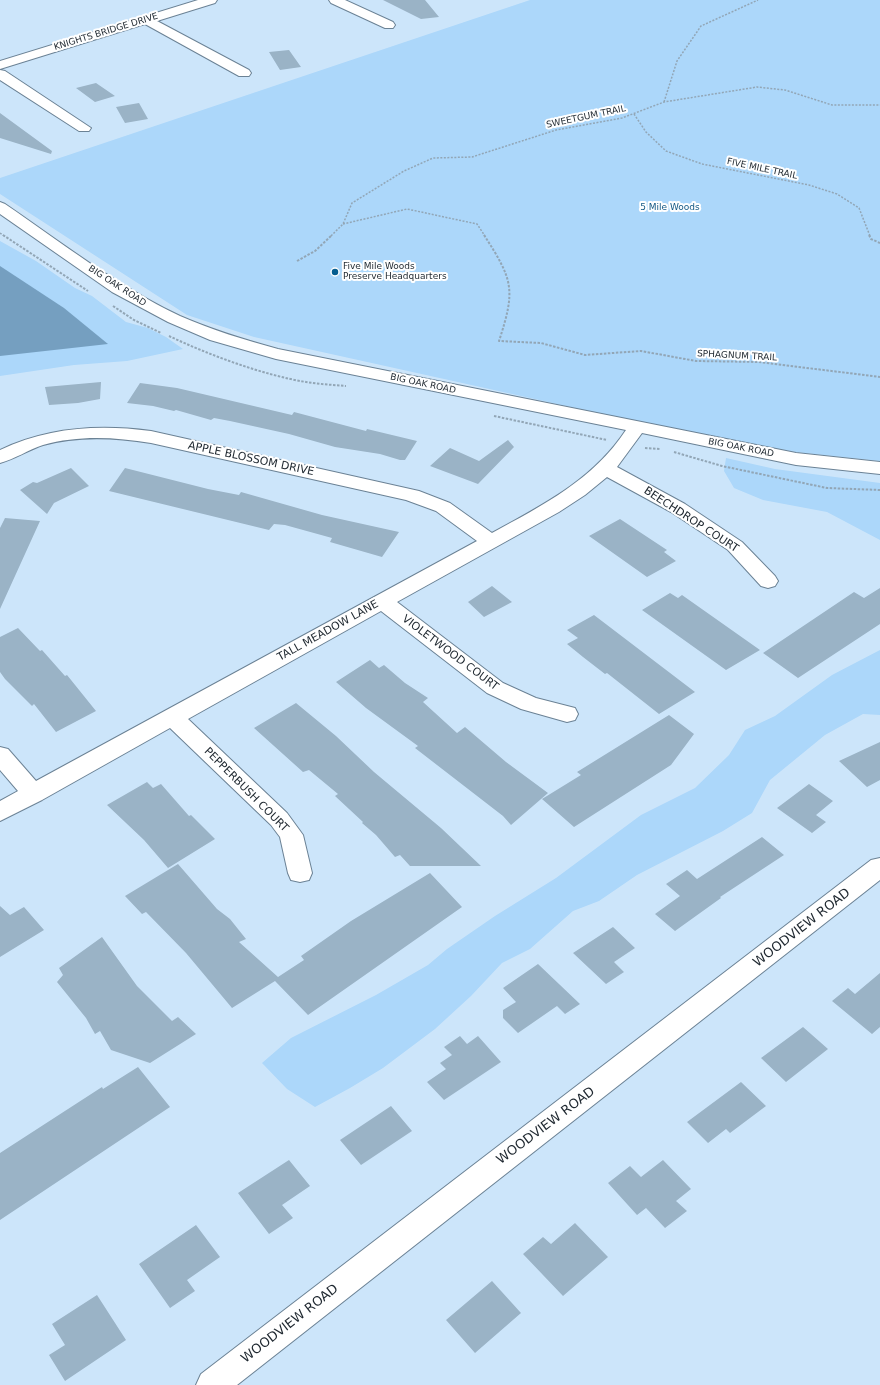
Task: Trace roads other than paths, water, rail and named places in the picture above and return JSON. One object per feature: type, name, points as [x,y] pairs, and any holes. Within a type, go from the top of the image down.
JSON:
[{"type":"street","name":"KNIGHTS BRIDGE DRIVE","points":[[0,65],[211,0]]},
{"type":"street","points":[[335,0],[389,25]]},
{"type":"street","points":[[146,20],[244,74]]},
{"type":"street","points":[[0,74],[84,128]]},
{"type":"street","name":"BIG OAK ROAD","points":[[0,207],[122,290],[160,312],[201,331],[276,354],[796,459],[880,468]]},
{"type":"street","name":"TALL MEADOW LANE","points":[[0,812],[492,542],[584,488],[606,469],[624,448],[637,427]]},
{"type":"street","name":"APPLE BLOSSOM DRIVE","points":[[0,457],[33,443],[59,436],[107,432],[144,436],[412,495],[443,507],[492,542]]},
{"type":"street","name":"BEECHDROP COURT","points":[[606,469],[678,508],[735,546],[768,581]]},
{"type":"street","name":"VIOLETWOOD COURT","points":[[382,601],[495,688],[529,704],[567,714]]},
{"type":"street","name":"PEPPERBUSH COURT","points":[[172,717],[279,819],[291,835],[300,873]]},
{"type":"street","points":[[0,755],[34,794]]},
{"type":"street","name":"WOODVIEW ROAD","points":[[212,1385],[880,867]]},
{"type":"place","name":"Five Mile Woods Preserve Headquarters","points":[[335,272]]},
{"type":"park label","name":"5 Mile Woods","points":[[670,208]]}]
